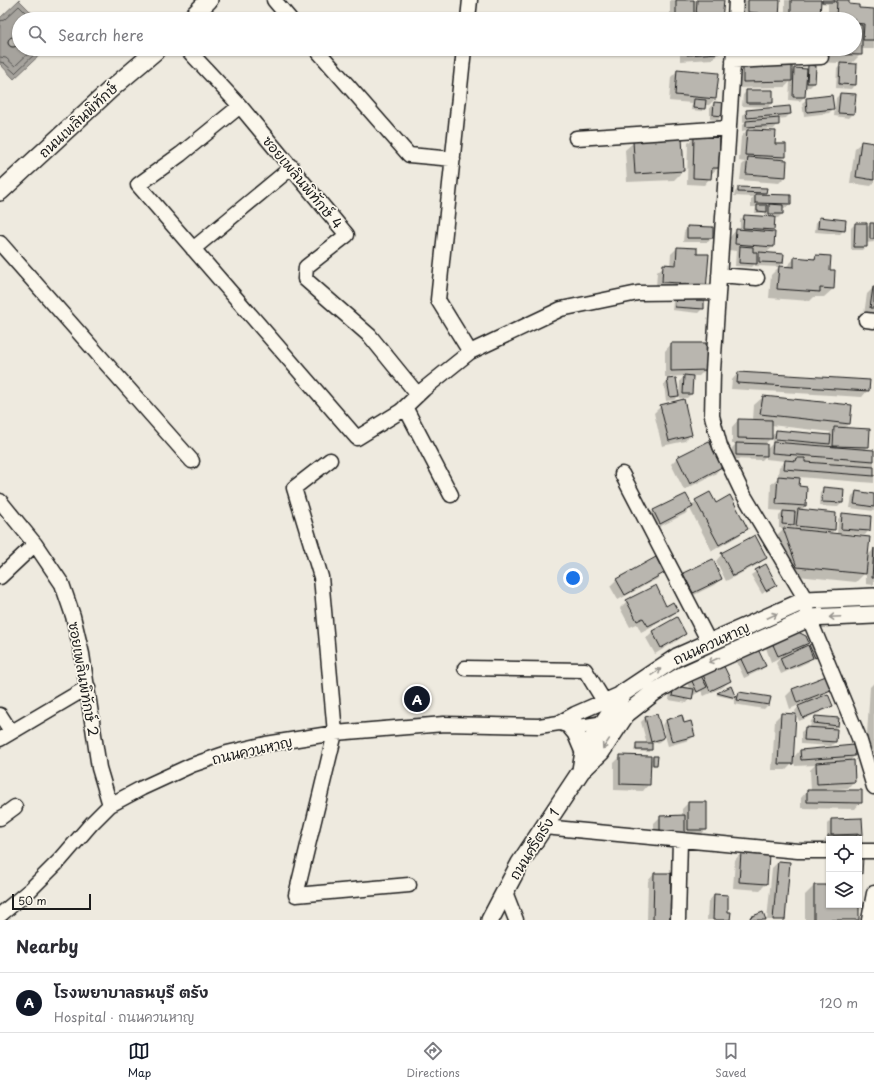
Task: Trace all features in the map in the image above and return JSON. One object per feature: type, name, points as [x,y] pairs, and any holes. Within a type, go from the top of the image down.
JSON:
[{"type":"main road","points":[[197,12],[209,0]]},
{"type":"main road","name":"ถนนเพลินพิทักษ์","points":[[0,192],[111,89],[150,56]]},
{"type":"main road","name":"ถนนควนหาญ","points":[[623,693],[677,657],[806,600],[874,597]]},
{"type":"main road","name":"ถนนควนหาญ","points":[[626,714],[653,693],[683,675],[809,618],[874,615]]},
{"type":"main road","name":"ถนนศรีตรัง 1","points":[[581,771],[584,752],[623,693]]},
{"type":"main road","name":"ถนนศรีตรัง 1","points":[[490,920],[520,863],[581,771],[601,752],[626,714]]},
{"type":"main road","points":[[565,725],[576,733],[584,752]]},
{"type":"street","points":[[274,0],[284,12]]},
{"type":"street","points":[[469,12],[470,0]]},
{"type":"street","points":[[735,12],[736,0]]},
{"type":"street","name":"ซอยเพลินพิทักษ์ 4","points":[[194,56],[240,106],[347,235],[306,267],[305,279],[370,336],[418,395]]},
{"type":"street","points":[[322,56],[409,155],[453,159]]},
{"type":"street","points":[[463,56],[438,300],[470,352]]},
{"type":"street","points":[[734,56],[713,371],[712,416],[720,446],[742,492],[806,600],[806,609],[809,618],[859,738],[874,787]]},
{"type":"street","points":[[778,56],[821,57]]},
{"type":"street","points":[[240,106],[181,154],[138,185],[357,438],[405,407],[470,352],[561,309],[602,299],[638,293],[718,292]]},
{"type":"street","points":[[576,138],[729,128]]},
{"type":"street","points":[[193,249],[292,167]]},
{"type":"street","points":[[0,243],[192,461]]},
{"type":"street","points":[[719,275],[757,278]]},
{"type":"street","points":[[405,407],[451,495]]},
{"type":"street","points":[[330,460],[294,488],[321,577],[334,734],[296,895],[409,885]]},
{"type":"street","points":[[622,474],[709,642]]},
{"type":"street","name":"ซอยเพลินพิทักษ์ 2","points":[[0,501],[35,544],[62,584],[73,616],[88,687],[99,768],[110,805]]},
{"type":"street","points":[[0,577],[35,544]]},
{"type":"street","points":[[465,668],[585,670],[604,701]]},
{"type":"street","points":[[0,716],[5,736],[88,687]]},
{"type":"street","name":"ถนนควนหาญ","points":[[565,725],[575,714],[623,693]]},
{"type":"street","name":"ถนนควนหาญ","points":[[0,915],[30,890],[61,859],[92,823],[110,805],[142,788],[192,765],[227,753],[266,744],[334,734],[444,724],[539,726],[604,723],[626,714]]},
{"type":"street","points":[[0,818],[15,807]]},
{"type":"street","points":[[544,827],[798,851],[826,851]]},
{"type":"street","points":[[678,920],[680,840]]},
{"type":"street","points":[[862,851],[874,852]]},
{"type":"street","points":[[505,892],[516,920]]},
{"type":"street","points":[[869,920],[874,893]]},
{"type":"water","points":[[19,0],[31,12],[12,12],[12,56],[39,56],[14,79],[0,64],[0,18]]},
{"type":"building","points":[[676,0],[694,0],[694,12],[676,12]]},
{"type":"building","points":[[697,0],[724,0],[723,12],[696,12]]},
{"type":"building","points":[[748,0],[780,0],[779,12],[748,12]]},
{"type":"building","points":[[791,0],[821,0],[820,12],[791,12]]},
{"type":"building","points":[[822,0],[835,0],[835,2],[822,2]]},
{"type":"building","points":[[837,0],[849,0],[849,4],[859,5],[859,8],[874,9],[874,40],[863,40],[864,24],[862,24],[862,12],[836,12]]},
{"type":"building","points":[[12,38],[12,46],[8,42]]},
{"type":"building","points":[[792,62],[792,81],[743,82],[743,63]]},
{"type":"building","points":[[840,63],[857,64],[856,85],[839,84]]},
{"type":"building","points":[[808,65],[816,66],[815,83],[807,83]]},
{"type":"building","points":[[794,68],[807,69],[805,97],[793,97]]},
{"type":"building","points":[[677,69],[719,73],[716,99],[675,95]]},
{"type":"building","points":[[746,90],[773,90],[773,103],[746,103]]},
{"type":"building","points":[[840,93],[856,94],[854,114],[838,113]]},
{"type":"building","points":[[832,95],[834,109],[807,112],[806,98]]},
{"type":"building","points":[[694,99],[706,100],[705,109],[693,108]]},
{"type":"building","points":[[714,102],[724,103],[723,116],[713,115]]},
{"type":"building","points":[[790,106],[791,114],[747,118],[746,110]]},
{"type":"building","points":[[779,118],[779,125],[746,127],[746,121]]},
{"type":"building","points":[[747,130],[776,131],[775,144],[786,144],[786,157],[745,155]]},
{"type":"building","points":[[694,135],[720,136],[719,168],[712,168],[711,179],[693,178]]},
{"type":"building","points":[[682,138],[684,171],[635,174],[633,141]]},
{"type":"building","points":[[861,141],[874,143],[874,180],[856,177]]},
{"type":"building","points":[[748,157],[787,160],[786,177],[746,174]]},
{"type":"building","points":[[738,187],[767,188],[766,193],[738,192]]},
{"type":"building","points":[[755,194],[791,195],[791,204],[755,203]]},
{"type":"building","points":[[769,204],[783,205],[783,214],[769,214]]},
{"type":"building","points":[[757,205],[767,205],[767,212],[757,211]]},
{"type":"building","points":[[744,215],[775,217],[774,230],[743,228]]},
{"type":"building","points":[[819,217],[846,220],[845,231],[818,228]]},
{"type":"building","points":[[855,223],[867,223],[867,247],[854,247]]},
{"type":"building","points":[[870,223],[874,223],[874,239],[870,239]]},
{"type":"building","points":[[687,226],[713,227],[713,238],[687,238]]},
{"type":"building","points":[[736,229],[775,232],[774,247],[735,244]]},
{"type":"building","points":[[740,246],[753,247],[753,252],[757,252],[757,264],[739,263]]},
{"type":"building","points":[[677,247],[697,248],[697,254],[709,254],[706,290],[680,289],[680,283],[662,282],[663,264],[676,265]]},
{"type":"building","points":[[759,252],[784,254],[783,263],[759,262]]},
{"type":"building","points":[[816,255],[831,256],[830,270],[835,270],[834,289],[820,288],[820,292],[777,289],[779,266],[794,267],[794,257],[815,259]]},
{"type":"building","points":[[873,287],[874,308],[870,308]]},
{"type":"building","points":[[676,296],[704,298],[704,309],[675,307]]},
{"type":"building","points":[[671,343],[706,343],[707,370],[671,371]]},
{"type":"building","points":[[738,372],[870,380],[869,391],[737,383]]},
{"type":"building","points":[[684,375],[693,376],[692,394],[683,394]]},
{"type":"building","points":[[676,378],[679,396],[670,397],[667,379]]},
{"type":"building","points":[[763,396],[852,405],[850,424],[760,414]]},
{"type":"building","points":[[684,399],[692,435],[669,441],[660,405]]},
{"type":"building","points":[[738,419],[772,420],[772,439],[738,438]]},
{"type":"building","points":[[834,427],[870,429],[869,447],[833,446]]},
{"type":"building","points":[[776,430],[831,435],[830,444],[775,439]]},
{"type":"building","points":[[709,441],[722,467],[690,484],[677,457]]},
{"type":"building","points":[[773,442],[874,450],[874,461],[772,453]]},
{"type":"building","points":[[736,443],[767,444],[767,456],[736,455]]},
{"type":"building","points":[[797,458],[805,458],[805,462],[874,467],[874,476],[784,469],[785,460],[796,461]]},
{"type":"building","points":[[778,476],[800,478],[799,486],[807,487],[806,506],[776,504]]},
{"type":"building","points":[[823,487],[844,489],[843,503],[822,502]]},
{"type":"building","points":[[856,491],[874,494],[874,507],[854,504]]},
{"type":"building","points":[[710,492],[716,503],[730,495],[748,529],[719,545],[695,500]]},
{"type":"building","points":[[686,494],[693,507],[660,524],[653,510]]},
{"type":"building","points":[[798,509],[836,513],[835,530],[796,526]]},
{"type":"building","points":[[783,511],[795,512],[794,525],[782,524]]},
{"type":"building","points":[[842,513],[871,516],[870,531],[841,529]]},
{"type":"building","points":[[783,528],[870,537],[866,574],[797,567]]},
{"type":"building","points":[[755,535],[767,558],[733,576],[721,553]]},
{"type":"building","points":[[874,548],[874,578],[872,578]]},
{"type":"building","points":[[656,557],[664,573],[625,595],[616,579]]},
{"type":"building","points":[[713,559],[722,579],[693,593],[683,573]]},
{"type":"building","points":[[766,564],[777,585],[766,591],[755,570]]},
{"type":"building","points":[[656,585],[666,606],[673,602],[678,611],[648,626],[643,618],[637,621],[626,600]]},
{"type":"building","points":[[677,617],[686,634],[661,648],[652,631]]},
{"type":"building","points":[[796,631],[806,636],[809,643],[778,656],[770,638]]},
{"type":"building","points":[[815,642],[821,655],[815,658],[809,645]]},
{"type":"building","points":[[756,645],[766,666],[748,674],[738,653]]},
{"type":"building","points":[[808,645],[813,658],[785,670],[780,658]]},
{"type":"building","points":[[721,660],[731,681],[710,691],[701,670]]},
{"type":"building","points":[[699,672],[707,687],[697,692],[690,677]]},
{"type":"building","points":[[826,676],[831,690],[797,703],[792,689]]},
{"type":"building","points":[[674,686],[694,689],[692,700],[672,696]]},
{"type":"building","points":[[731,686],[736,698],[717,693]]},
{"type":"building","points":[[739,692],[771,697],[769,705],[737,700]]},
{"type":"building","points":[[828,694],[833,706],[803,718],[798,706]]},
{"type":"building","points":[[781,713],[796,714],[793,764],[778,764]]},
{"type":"building","points":[[657,714],[664,738],[651,742],[645,717]]},
{"type":"building","points":[[682,715],[684,723],[691,721],[695,736],[672,742],[666,720]]},
{"type":"building","points":[[815,716],[839,718],[838,726],[814,723]]},
{"type":"building","points":[[805,727],[837,729],[836,742],[804,740]]},
{"type":"building","points":[[636,743],[652,743],[652,750],[636,750]]},
{"type":"building","points":[[854,745],[855,756],[801,760],[800,750]]},
{"type":"building","points":[[620,755],[651,756],[650,785],[620,784]]},
{"type":"building","points":[[653,756],[658,756],[657,765],[653,765]]},
{"type":"building","points":[[854,760],[855,782],[817,784],[816,763]]},
{"type":"building","points":[[807,790],[862,790],[862,803],[807,802]]},
{"type":"building","points":[[688,802],[707,802],[707,830],[688,830]]},
{"type":"building","points":[[685,815],[685,837],[660,837],[660,816]]},
{"type":"building","points":[[862,818],[863,834],[831,835],[831,819]]},
{"type":"building","points":[[741,852],[769,854],[767,884],[739,882]]},
{"type":"building","points":[[778,861],[790,862],[785,920],[773,920]]},
{"type":"building","points":[[654,873],[671,873],[670,920],[653,920]]},
{"type":"building","points":[[814,885],[826,885],[826,908],[859,908],[859,920],[814,920]]},
{"type":"building","points":[[714,894],[728,895],[728,912],[731,912],[730,920],[713,920]]},
{"type":"building","points":[[763,912],[766,920],[751,920],[750,917]]},
{"type":"place","name":"โรงพยาบาลธนบุรี ตรัง","points":[[417,699]]}]
